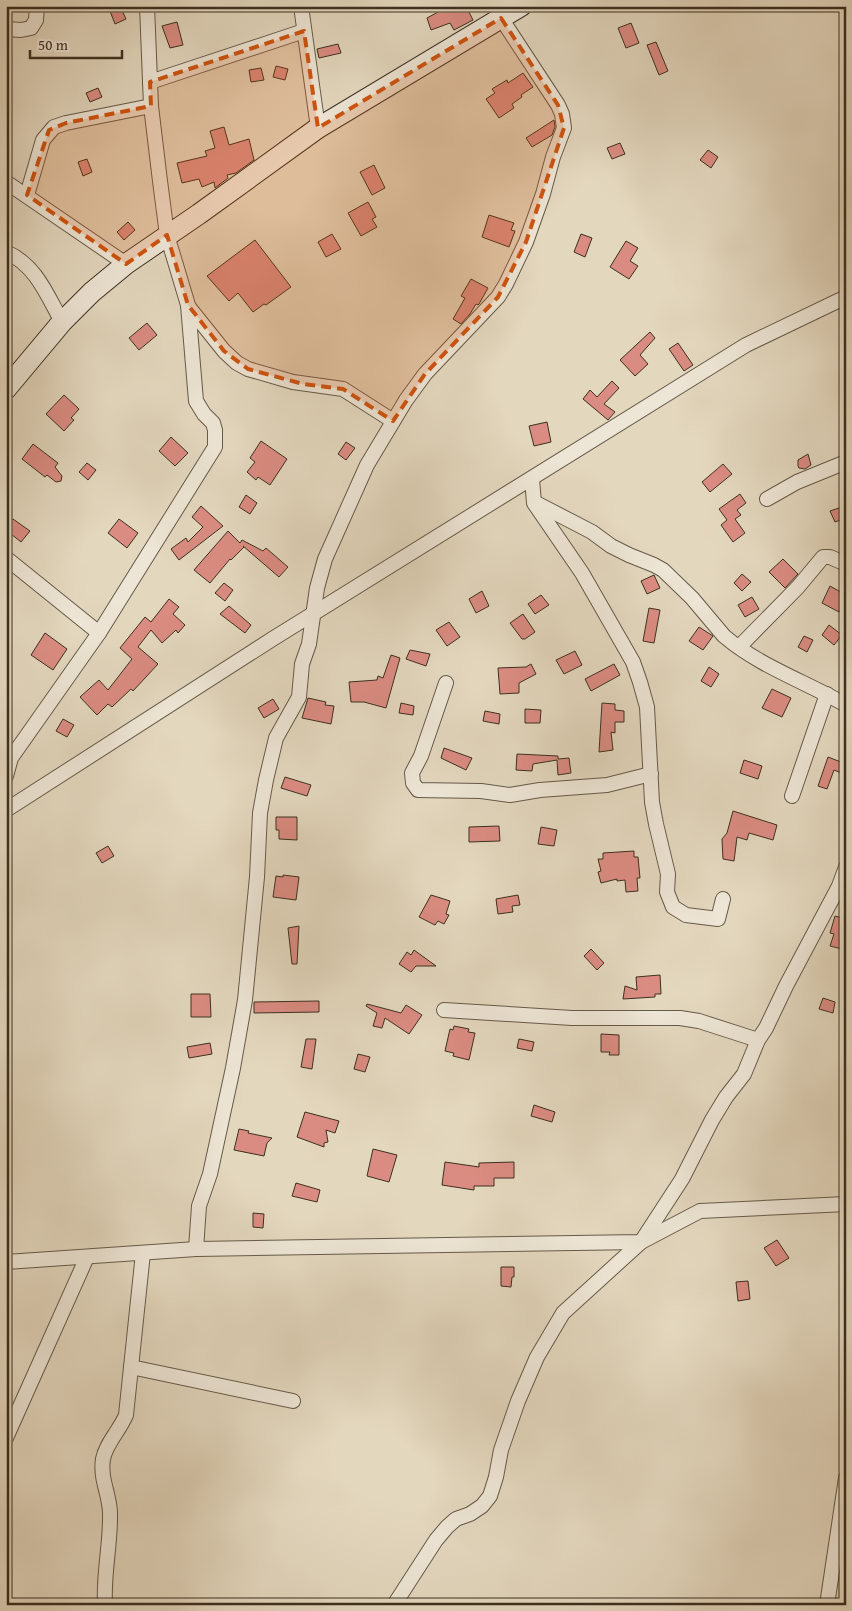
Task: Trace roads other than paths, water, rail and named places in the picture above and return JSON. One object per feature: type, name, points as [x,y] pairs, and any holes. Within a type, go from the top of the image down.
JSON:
[{"type":"street","points":[[6,29],[22,30],[31,28],[36,20],[36,6]]},
{"type":"street","points":[[6,776],[11,758],[99,634],[215,447],[213,423],[204,414],[196,401],[188,305],[167,234],[152,106],[146,6]]},
{"type":"street","points":[[302,6],[318,128]]},
{"type":"street","points":[[6,389],[62,322],[92,292],[126,264],[318,128],[500,12],[521,6]]},
{"type":"street","points":[[196,1250],[199,1206],[210,1174],[233,1068],[244,1000],[262,805],[276,738],[299,696],[302,664],[312,630],[312,615],[325,559],[367,465],[406,400],[425,374],[498,297],[506,284],[526,242],[564,128],[562,114],[558,105],[500,12]]},
{"type":"street","points":[[150,82],[304,31]]},
{"type":"street","points":[[27,195],[43,140],[54,127],[152,106]]},
{"type":"street","points":[[6,182],[126,264]]},
{"type":"street","points":[[6,252],[18,257],[34,272],[62,322]]},
{"type":"street","points":[[6,810],[312,615],[746,345],[844,299]]},
{"type":"street","points":[[188,305],[224,352],[237,363],[248,369],[294,382],[343,389],[393,421]]},
{"type":"street","points":[[767,500],[797,482],[846,462]]},
{"type":"street","points":[[532,479],[534,502],[582,573],[633,662],[647,707],[652,802],[668,874],[667,892],[673,907],[686,915],[718,919],[723,899]]},
{"type":"street","points":[[534,502],[592,532],[620,551],[663,570],[687,593],[724,636],[739,647],[792,677],[846,705]]},
{"type":"street","points":[[739,647],[798,587],[822,557],[830,557],[846,564]]},
{"type":"street","points":[[6,558],[99,634]]},
{"type":"street","points":[[446,683],[421,756],[412,773],[413,783],[418,790],[481,791],[510,795],[540,790],[607,785],[651,774]]},
{"type":"street","points":[[792,796],[827,694]]},
{"type":"street","points":[[641,1242],[682,1179],[726,1097],[744,1074],[758,1040],[846,867]]},
{"type":"street","points":[[444,1010],[572,1018],[680,1018],[699,1021],[758,1040]]},
{"type":"street","points":[[394,1605],[446,1527],[456,1519],[470,1514],[482,1506],[490,1496],[501,1450],[518,1401],[537,1357],[563,1313],[641,1242],[700,1210],[846,1204]]},
{"type":"street","points":[[6,1262],[196,1250],[641,1242]]},
{"type":"street","points":[[105,1605],[110,1511],[102,1476],[103,1457],[126,1415],[143,1253]]},
{"type":"street","points":[[6,1438],[87,1257]]},
{"type":"street","points":[[131,1367],[293,1401]]},
{"type":"street","points":[[827,1605],[846,1478]]}]
